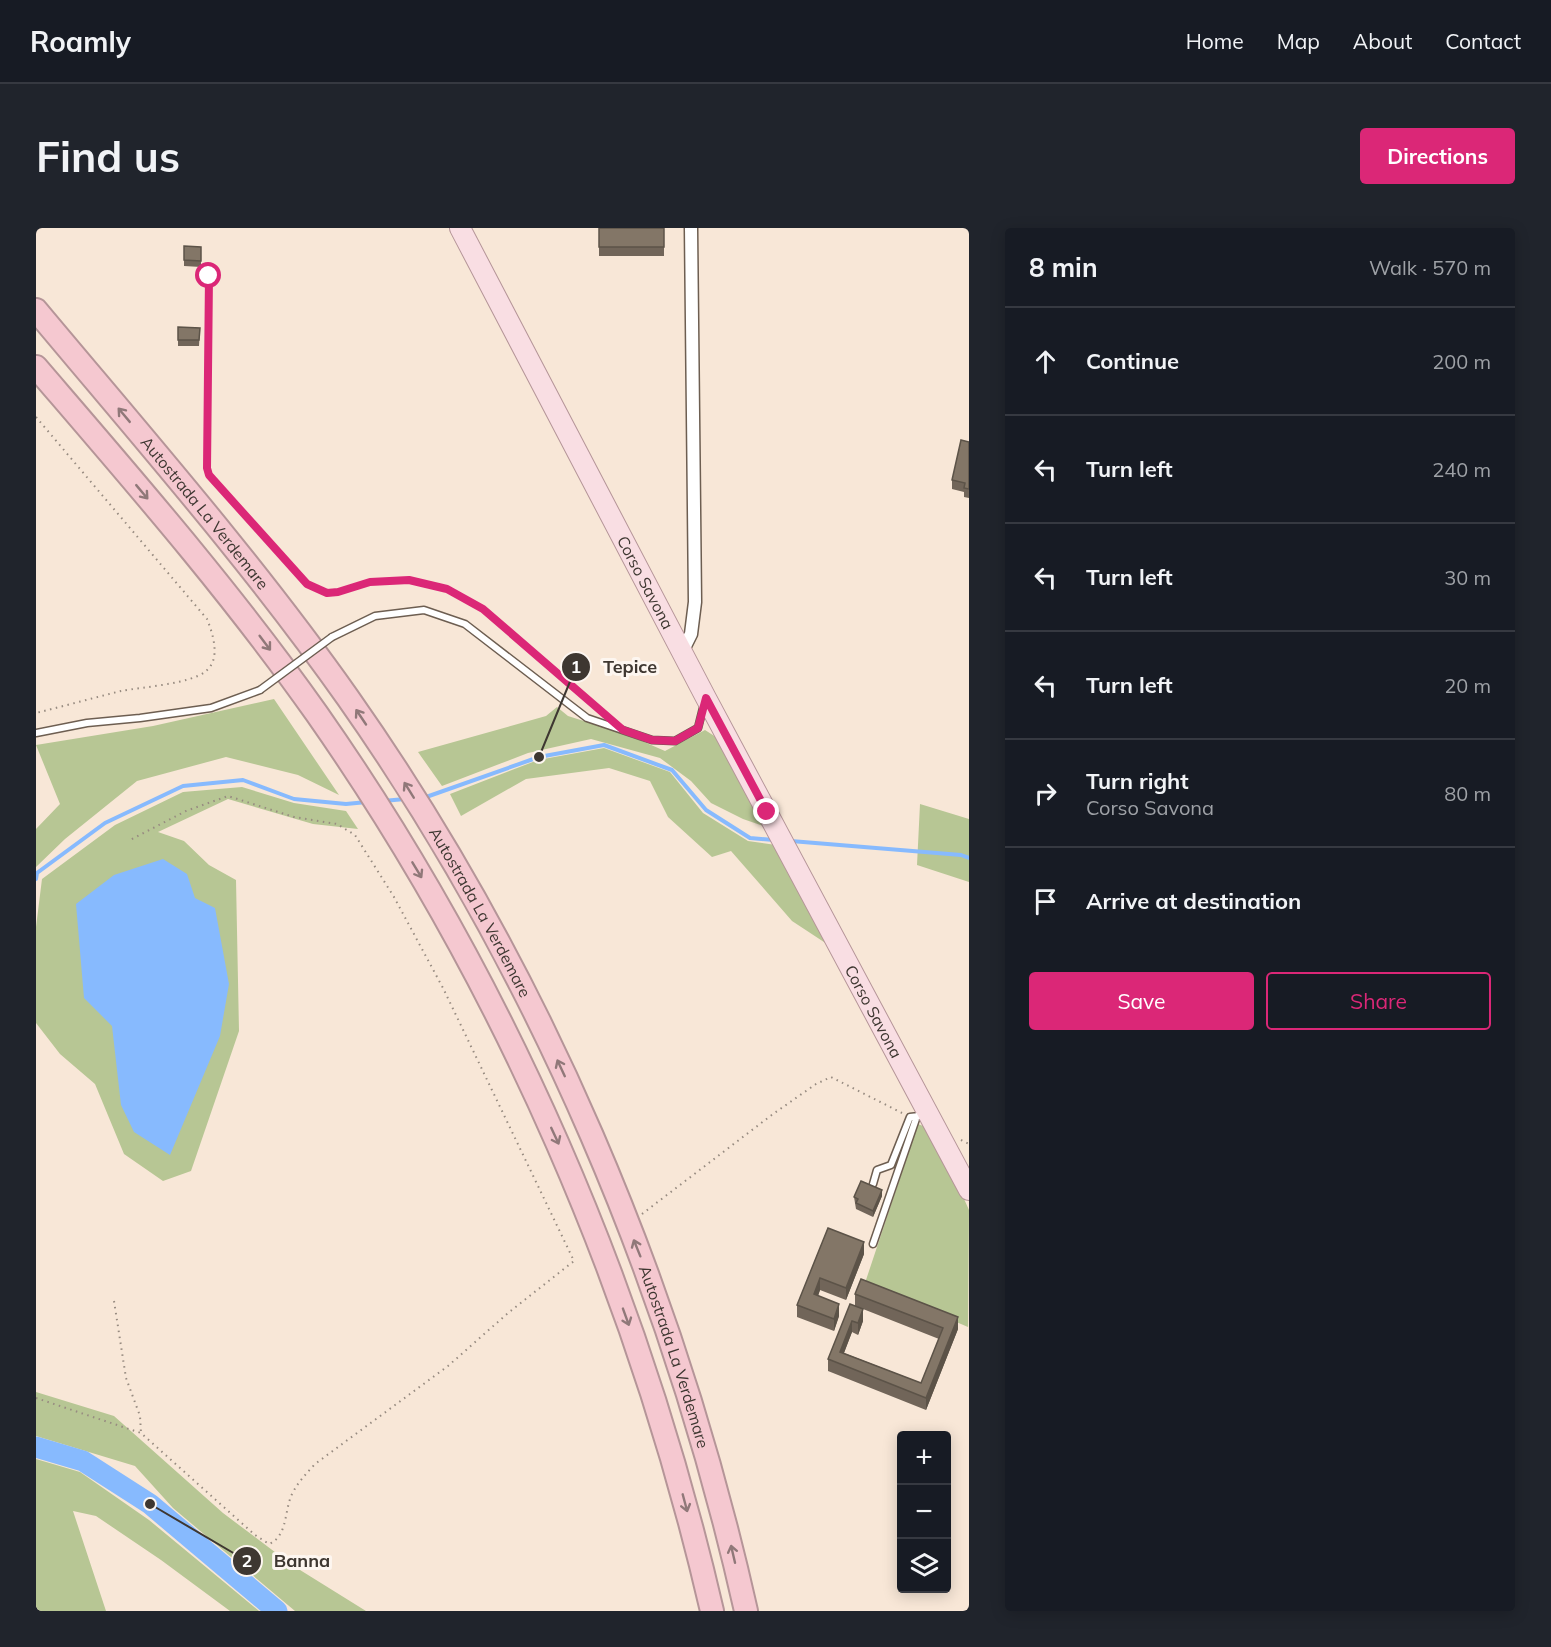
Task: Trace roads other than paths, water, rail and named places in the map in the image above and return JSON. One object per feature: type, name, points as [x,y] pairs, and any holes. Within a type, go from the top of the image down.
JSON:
[{"type":"highway","name":"Autostrada La Verdemare","points":[[36,310],[230,540],[292,621],[394,766],[477,905],[556,1058],[625,1217],[673,1344],[697,1421],[746,1611]]},
{"type":"highway","name":"Autostrada La Verdemare","points":[[36,367],[201,561],[267,645],[358,776],[453,932],[497,1016],[565,1158],[596,1234],[638,1348],[673,1457],[712,1611]]},
{"type":"main road","name":"Corso Savona","points":[[460,228],[805,882],[918,1116],[969,1190]]},
{"type":"street","points":[[682,652],[691,634],[695,602],[691,228]]},
{"type":"lane","points":[[36,733],[87,723],[211,708],[260,690],[332,637],[375,616],[424,610],[465,624],[587,718],[652,740],[675,741],[698,728],[706,698]]},
{"type":"lane","points":[[873,1184],[877,1170],[891,1165],[918,1116]]},
{"type":"lane","points":[[873,1244],[918,1116]]},
{"type":"water","points":[[163,859],[187,874],[195,898],[215,908],[229,984],[220,1036],[170,1155],[134,1132],[121,1105],[112,1026],[84,998],[76,904],[114,875]]},
{"type":"waterway","points":[[422,797],[539,757],[604,745],[672,770],[706,810],[750,838],[774,840]]},
{"type":"waterway","points":[[36,879],[37,873],[105,823],[183,786],[243,780],[294,799],[346,804],[367,802]]},
{"type":"waterway","points":[[383,801],[405,799]]},
{"type":"waterway","points":[[791,841],[961,855],[969,858]]},
{"type":"waterway","points":[[36,1447],[83,1461],[150,1504],[277,1611]]},
{"type":"place","name":"Tepice","points":[[539,757]]},
{"type":"place","name":"Banna","points":[[150,1504]]}]
